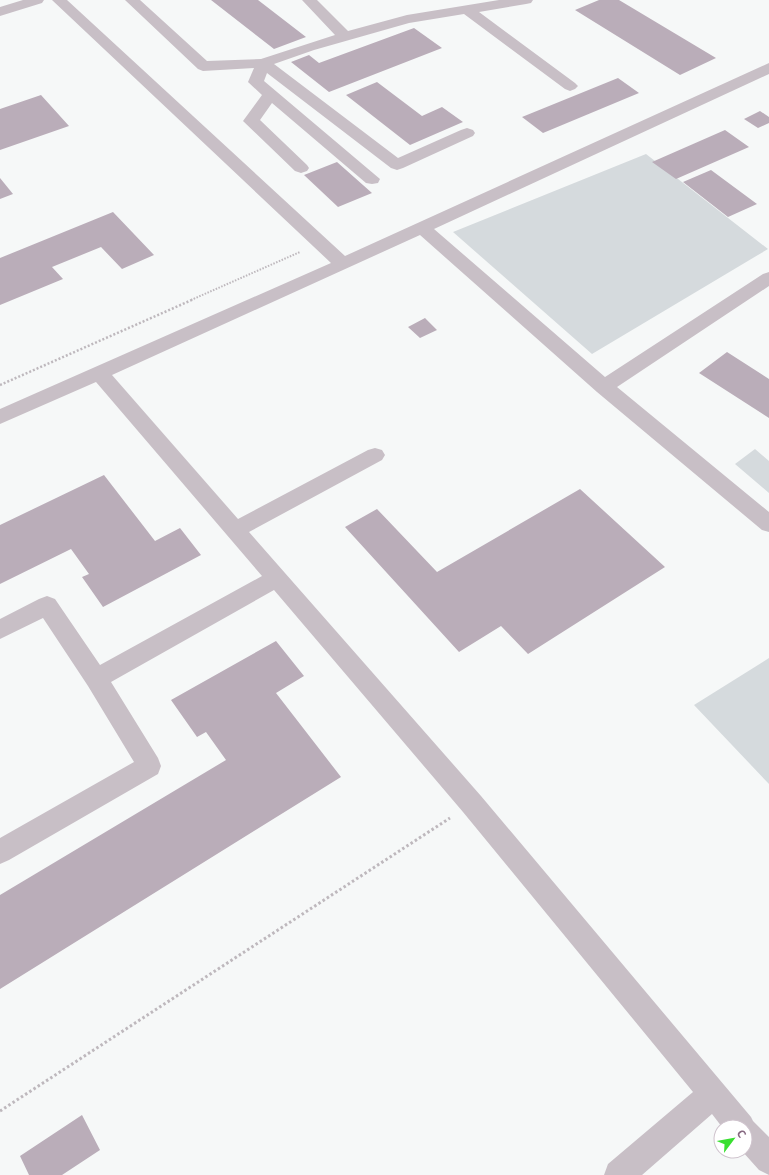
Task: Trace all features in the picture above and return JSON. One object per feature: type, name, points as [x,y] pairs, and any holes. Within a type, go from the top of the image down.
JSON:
[{"type":"lane","points":[[0,12],[37,0]]},
{"type":"lane","points":[[59,0],[322,242],[343,264]]},
{"type":"lane","points":[[132,0],[203,66],[263,63],[309,47],[407,19],[432,9],[466,9],[526,0]]},
{"type":"lane","points":[[309,0],[344,37]]},
{"type":"lane","points":[[466,9],[570,86]]},
{"type":"lane","points":[[263,63],[256,82],[372,179]]},
{"type":"lane","points":[[263,63],[397,165],[467,133]]},
{"type":"lane","points":[[0,417],[343,264],[769,68]]},
{"type":"lane","points":[[271,94],[251,121],[301,168]]},
{"type":"lane","points":[[422,228],[604,387],[769,524]]},
{"type":"lane","points":[[604,387],[769,278]]},
{"type":"lane","points":[[99,373],[472,804],[734,1119]]},
{"type":"lane","points":[[235,530],[375,455]]},
{"type":"lane","points":[[96,679],[277,578]]},
{"type":"lane","points":[[0,630],[47,606],[96,679],[149,766],[0,852]]},
{"type":"lane","points":[[619,1175],[713,1094]]},
{"type":"lane","points":[[753,1141],[769,1160]]},
{"type":"path","points":[[0,384],[322,242]]},
{"type":"path","points":[[0,1111],[472,804]]},
{"type":"shaded area","points":[[646,154],[768,249],[592,354],[453,232]]},
{"type":"shaded area","points":[[755,449],[769,461],[769,493],[735,464]]},
{"type":"shaded area","points":[[769,658],[769,784],[694,705]]},
{"type":"building","points":[[211,0],[258,0],[306,37],[274,49]]},
{"type":"building","points":[[599,0],[619,0],[716,58],[680,75],[575,10]]},
{"type":"building","points":[[414,28],[442,48],[329,92],[291,62],[309,55],[319,63]]},
{"type":"building","points":[[618,78],[639,93],[543,133],[522,117]]},
{"type":"building","points":[[377,82],[422,116],[442,107],[463,122],[410,145],[346,95]]},
{"type":"building","points":[[41,95],[69,126],[0,150],[0,109]]},
{"type":"building","points":[[760,111],[769,117],[769,123],[758,128],[744,119]]},
{"type":"building","points":[[725,130],[749,147],[676,179],[652,162]]},
{"type":"building","points":[[337,162],[372,193],[338,207],[304,175]]},
{"type":"building","points":[[711,170],[757,204],[728,217],[683,182]]},
{"type":"building","points":[[0,178],[13,194],[0,199]]},
{"type":"building","points":[[113,212],[154,255],[122,269],[101,247],[52,267],[63,279],[0,305],[0,258]]},
{"type":"building","points":[[425,318],[437,330],[420,338],[408,327]]},
{"type":"building","points":[[727,352],[769,379],[769,418],[699,373]]},
{"type":"building","points":[[104,475],[155,541],[180,528],[201,555],[103,607],[82,577],[89,574],[71,549],[0,584],[0,525]]},
{"type":"building","points":[[580,489],[665,567],[528,654],[501,626],[459,652],[345,527],[377,509],[437,572]]},
{"type":"building","points":[[276,641],[304,676],[276,693],[341,777],[0,989],[0,895],[226,760],[206,732],[197,737],[171,700]]},
{"type":"building","points":[[82,1115],[100,1150],[62,1175],[29,1175],[20,1156]]}]
